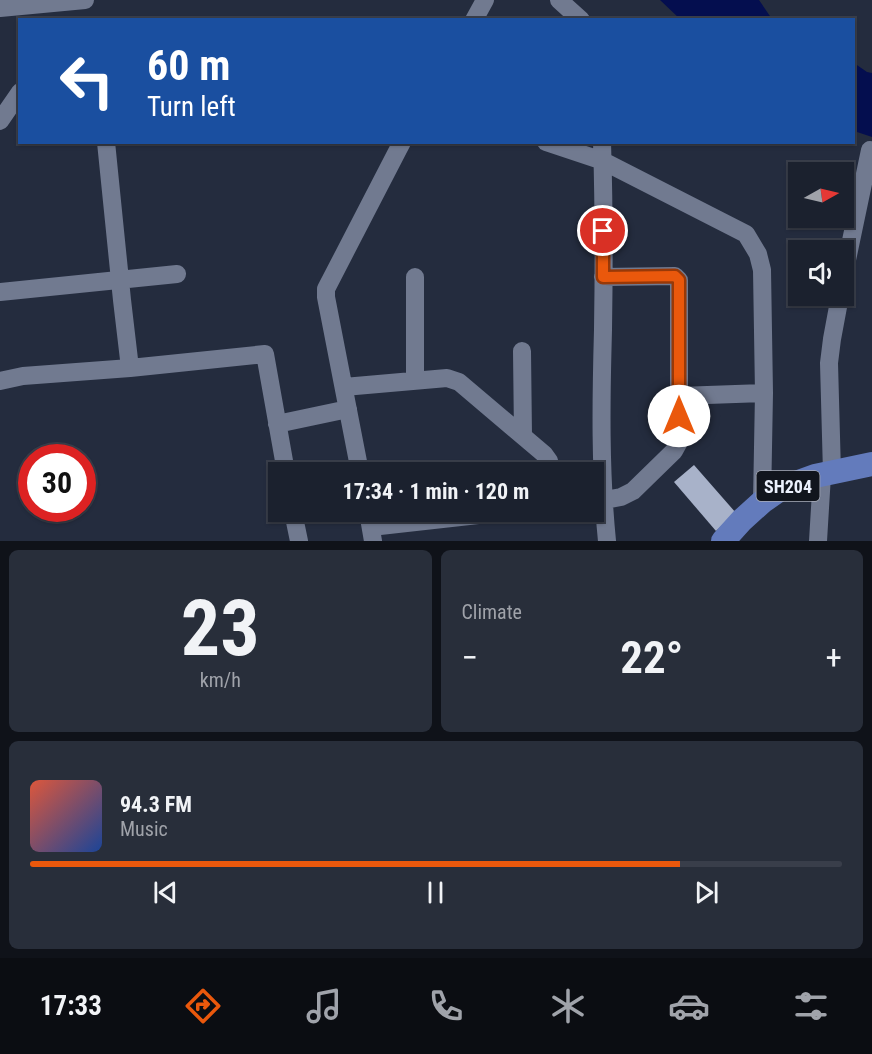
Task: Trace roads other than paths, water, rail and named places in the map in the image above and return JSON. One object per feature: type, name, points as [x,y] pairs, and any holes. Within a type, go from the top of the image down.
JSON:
[{"type":"main road","name":"SH204","points":[[723,541],[762,502],[782,488],[815,476],[872,464]]},
{"type":"street","points":[[0,9],[85,0]]},
{"type":"street","points":[[475,18],[485,0]]},
{"type":"street","points":[[560,0],[579,18]]},
{"type":"street","points":[[0,121],[17,100]]},
{"type":"street","points":[[106,144],[130,368]]},
{"type":"street","points":[[358,462],[326,289],[401,144]]},
{"type":"street","points":[[552,144],[603,161],[746,234],[758,254],[762,270],[764,393],[762,502]]},
{"type":"street","points":[[600,462],[603,277],[602,144]]},
{"type":"street","points":[[851,240],[870,150]]},
{"type":"street","points":[[0,292],[177,274]]},
{"type":"street","points":[[603,277],[675,276],[679,280],[679,442],[674,451],[633,491],[621,497],[604,501]]},
{"type":"street","points":[[415,277],[415,381]]},
{"type":"street","points":[[819,541],[827,474],[829,363],[838,306]]},
{"type":"street","points":[[522,351],[522,436]]},
{"type":"street","points":[[0,381],[23,376],[265,354],[284,462]]},
{"type":"street","points":[[344,387],[447,378],[459,382],[547,457],[549,462]]},
{"type":"street","points":[[679,396],[764,393]]},
{"type":"street","points":[[278,424],[348,409]]},
{"type":"street","points":[[295,522],[299,541]]},
{"type":"street","points":[[370,526],[409,522]]},
{"type":"street","points":[[603,522],[607,541]]}]
